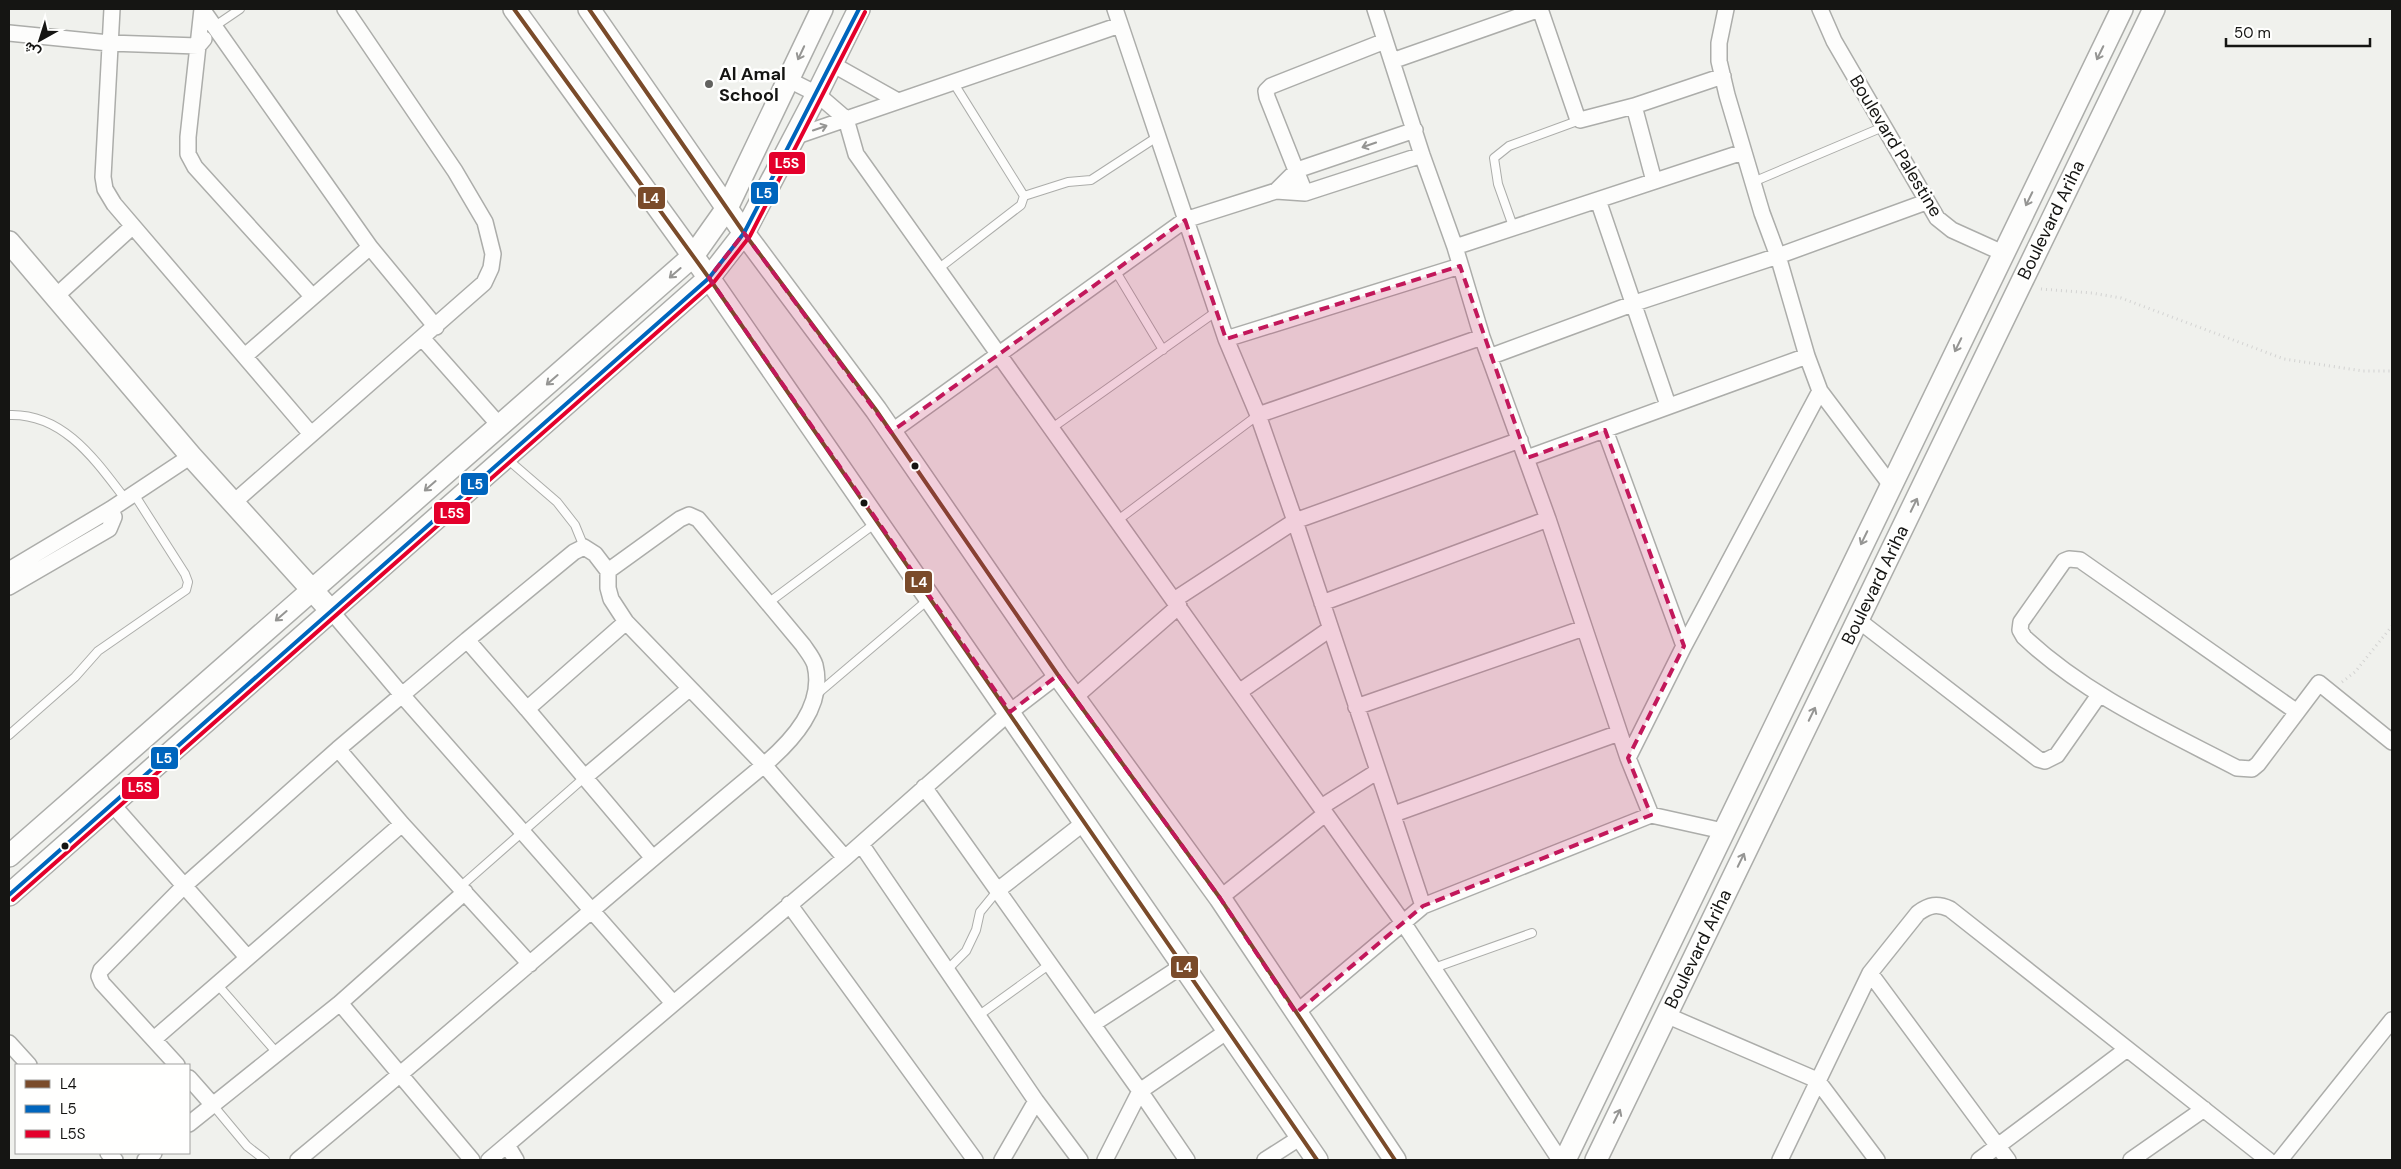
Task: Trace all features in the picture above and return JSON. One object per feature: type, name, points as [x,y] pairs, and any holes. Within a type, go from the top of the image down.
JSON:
[{"type":"main road","points":[[514,9],[709,278],[1010,712],[1226,1032],[1317,1160]]},
{"type":"main road","points":[[589,9],[744,232],[891,432],[1058,675],[1220,898],[1395,1160]]},
{"type":"main road","points":[[9,856],[693,256],[727,208],[822,9]]},
{"type":"main road","points":[[9,895],[709,278],[744,232],[817,94],[859,9]]},
{"type":"main road","name":"Boulevard Ariha","points":[[1565,1160],[1890,484],[2122,9]]},
{"type":"main road","name":"Boulevard Ariha","points":[[1596,1160],[2154,9]]},
{"type":"main road","points":[[9,242],[191,456],[310,590],[332,612]]},
{"type":"street","points":[[112,9],[103,177],[105,190],[114,204],[311,434]]},
{"type":"street","points":[[202,9],[370,247],[436,327]]},
{"type":"street","points":[[202,9],[188,137],[188,154],[195,167],[312,296]]},
{"type":"street","points":[[233,503],[436,327],[484,283],[492,268],[494,254],[491,238],[484,222],[455,171],[345,9]]},
{"type":"street","points":[[1115,9],[1226,339],[1258,415],[1295,521],[1356,707],[1394,814],[1423,906]]},
{"type":"street","points":[[1375,9],[1422,155],[1455,247],[1482,337],[1527,458],[1628,758],[1651,815]]},
{"type":"street","points":[[1392,61],[1540,9],[1575,114],[1580,120],[1634,106],[1723,76]]},
{"type":"street","points":[[1726,9],[1719,42],[1719,61],[1743,152],[1778,256],[1807,356],[1820,391],[1890,484]]},
{"type":"street","name":"Boulevard Palestine","points":[[1820,9],[1834,41],[1937,218],[1952,230],[2003,253]]},
{"type":"street","points":[[794,137],[1120,25]]},
{"type":"street","points":[[198,46],[215,26]]},
{"type":"street","points":[[9,34],[109,42],[198,46]]},
{"type":"street","points":[[1305,193],[1267,97],[1266,90],[1271,86],[1385,40]]},
{"type":"street","points":[[832,64],[898,101]]},
{"type":"street","points":[[789,80],[817,94],[846,120],[856,154],[1404,924],[1560,1160]]},
{"type":"street","points":[[1634,106],[1654,181]]},
{"type":"street","points":[[1276,191],[1297,170],[1415,130]]},
{"type":"street","points":[[1455,247],[1743,152]]},
{"type":"street","points":[[891,432],[1185,220],[1276,191],[1305,193],[1422,155]]},
{"type":"street","points":[[1598,200],[1668,405]]},
{"type":"street","points":[[1489,357],[1634,302],[1778,256],[1926,202]]},
{"type":"street","points":[[55,297],[133,226]]},
{"type":"street","points":[[245,356],[370,247]]},
{"type":"street","points":[[1226,339],[1460,266]]},
{"type":"street","points":[[1258,415],[1482,337]]},
{"type":"street","points":[[422,338],[500,426]]},
{"type":"street","points":[[1527,458],[1668,405],[1807,356]]},
{"type":"street","points":[[1628,758],[1684,646],[1820,391]]},
{"type":"street","points":[[1605,430],[1684,646]]},
{"type":"street","points":[[1075,697],[1176,603],[1295,521],[1520,440]]},
{"type":"street","points":[[9,570],[111,509],[191,456]]},
{"type":"street","points":[[9,587],[109,529],[114,517],[111,509]]},
{"type":"street","points":[[298,1160],[591,912],[652,857],[787,746],[798,732],[815,696],[817,680],[814,664],[803,645],[698,519],[689,515],[680,519],[608,571]]},
{"type":"street","points":[[1322,603],[1548,519]]},
{"type":"street","points":[[69,534],[78,548]]},
{"type":"street","points":[[176,1064],[102,983],[99,976],[101,970],[184,886],[338,749],[466,640],[574,552],[584,547],[595,554],[608,571],[608,588],[611,599],[626,622],[764,765],[844,858]]},
{"type":"street","points":[[2297,712],[2080,560],[2070,559],[2061,565],[2021,622],[2020,630],[2030,643],[2099,695],[2237,768],[2252,769],[2258,764],[2319,683],[2392,742]]},
{"type":"street","points":[[332,612],[402,695],[672,1003]]},
{"type":"street","points":[[1858,620],[2038,759],[2045,761],[2057,755],[2099,695]]},
{"type":"street","points":[[527,709],[626,622]]},
{"type":"street","points":[[1356,707],[1584,628]]},
{"type":"street","points":[[1239,692],[1330,629]]},
{"type":"street","points":[[466,640],[652,857]]},
{"type":"street","points":[[489,1160],[861,844],[1010,712],[1058,675]]},
{"type":"street","points":[[585,777],[689,689]]},
{"type":"street","points":[[1394,814],[1620,733]]},
{"type":"street","points":[[338,749],[402,824],[530,964]]},
{"type":"street","points":[[1220,898],[1323,810],[1378,771]]},
{"type":"street","points":[[924,787],[1140,1090],[1187,1160]]},
{"type":"street","points":[[112,804],[247,957]]},
{"type":"street","points":[[1296,1013],[1404,924],[1423,906],[1651,815],[1724,831]]},
{"type":"street","points":[[998,890],[1085,822]]},
{"type":"street","points":[[154,1040],[247,957],[402,824]]},
{"type":"street","points":[[861,844],[1036,1101],[1080,1160]]},
{"type":"street","points":[[190,1123],[340,1003],[462,890]]},
{"type":"street","points":[[789,904],[976,1160]]},
{"type":"street","points":[[1780,1160],[1870,973],[1918,913],[1928,906],[1940,905],[1950,909],[2268,1160]]},
{"type":"street","points":[[1093,1024],[1182,966]]},
{"type":"street","points":[[1870,973],[2008,1160]]},
{"type":"street","points":[[340,1003],[472,1160]]},
{"type":"street","points":[[1666,1015],[1818,1080],[1877,1160]]},
{"type":"street","points":[[2280,1160],[2392,1020]]},
{"type":"street","points":[[1104,1160],[1140,1090],[1226,1032]]},
{"type":"street","points":[[9,1043],[28,1064]]},
{"type":"street","points":[[1979,1160],[2127,1049]]},
{"type":"street","points":[[190,1079],[212,1104]]},
{"type":"street","points":[[1002,1160],[1036,1101]]},
{"type":"street","points":[[2131,1160],[2204,1109]]},
{"type":"street","points":[[1265,1160],[1301,1137]]},
{"type":"street","points":[[507,1145],[516,1160]]},
{"type":"lane","points":[[215,26],[240,9]]},
{"type":"lane","points":[[938,269],[1021,206],[1024,196],[953,82]]},
{"type":"lane","points":[[1514,229],[1498,184],[1494,158],[1508,146],[1580,120]]},
{"type":"lane","points":[[1752,182],[1883,128]]},
{"type":"lane","points":[[1024,196],[1068,182],[1091,180],[1157,137]]},
{"type":"lane","points":[[1115,270],[1163,350]]},
{"type":"lane","points":[[1052,428],[1217,311]]},
{"type":"lane","points":[[9,415],[29,415],[50,422],[91,454],[130,497],[185,574],[188,582],[186,590],[98,651],[75,677],[9,735]]},
{"type":"lane","points":[[1118,520],[1258,415]]},
{"type":"lane","points":[[506,458],[557,502],[575,525],[584,547]]},
{"type":"lane","points":[[768,603],[877,521]]},
{"type":"lane","points":[[815,696],[930,598]]},
{"type":"lane","points":[[462,890],[521,831],[585,777]]},
{"type":"lane","points":[[947,970],[966,950],[976,930],[980,912],[998,890]]},
{"type":"lane","points":[[1434,968],[1532,933]]},
{"type":"lane","points":[[978,1016],[1050,964]]},
{"type":"lane","points":[[217,984],[277,1053]]},
{"type":"lane","points":[[212,1104],[247,1146],[265,1160]]},
{"type":"path","points":[[2037,289],[2092,293],[2121,298],[2284,359],[2363,371],[2392,371]]},
{"type":"path","points":[[2319,683],[2345,682],[2392,626]]},
{"type":"highlighted area","points":[[1185,220],[1226,339],[1460,266],[1527,458],[1605,430],[1684,646],[1628,758],[1651,815],[1423,906],[1296,1013],[1220,898],[1058,675],[1010,712],[709,278],[744,233],[891,432]]},
{"type":"transit line","name":"L4","points":[[514,9],[709,278],[1317,1160]]},
{"type":"transit line","name":"L4","points":[[589,9],[744,233],[876,410],[1058,675],[1220,898],[1395,1160]]},
{"type":"transit line","name":"L5","points":[[9,895],[709,278],[744,233],[859,9]]},
{"type":"transit line","name":"L5S","points":[[13,900],[714,282],[750,236],[865,12]]},
{"type":"place","name":"Al Amal School","points":[[709,84]]}]
